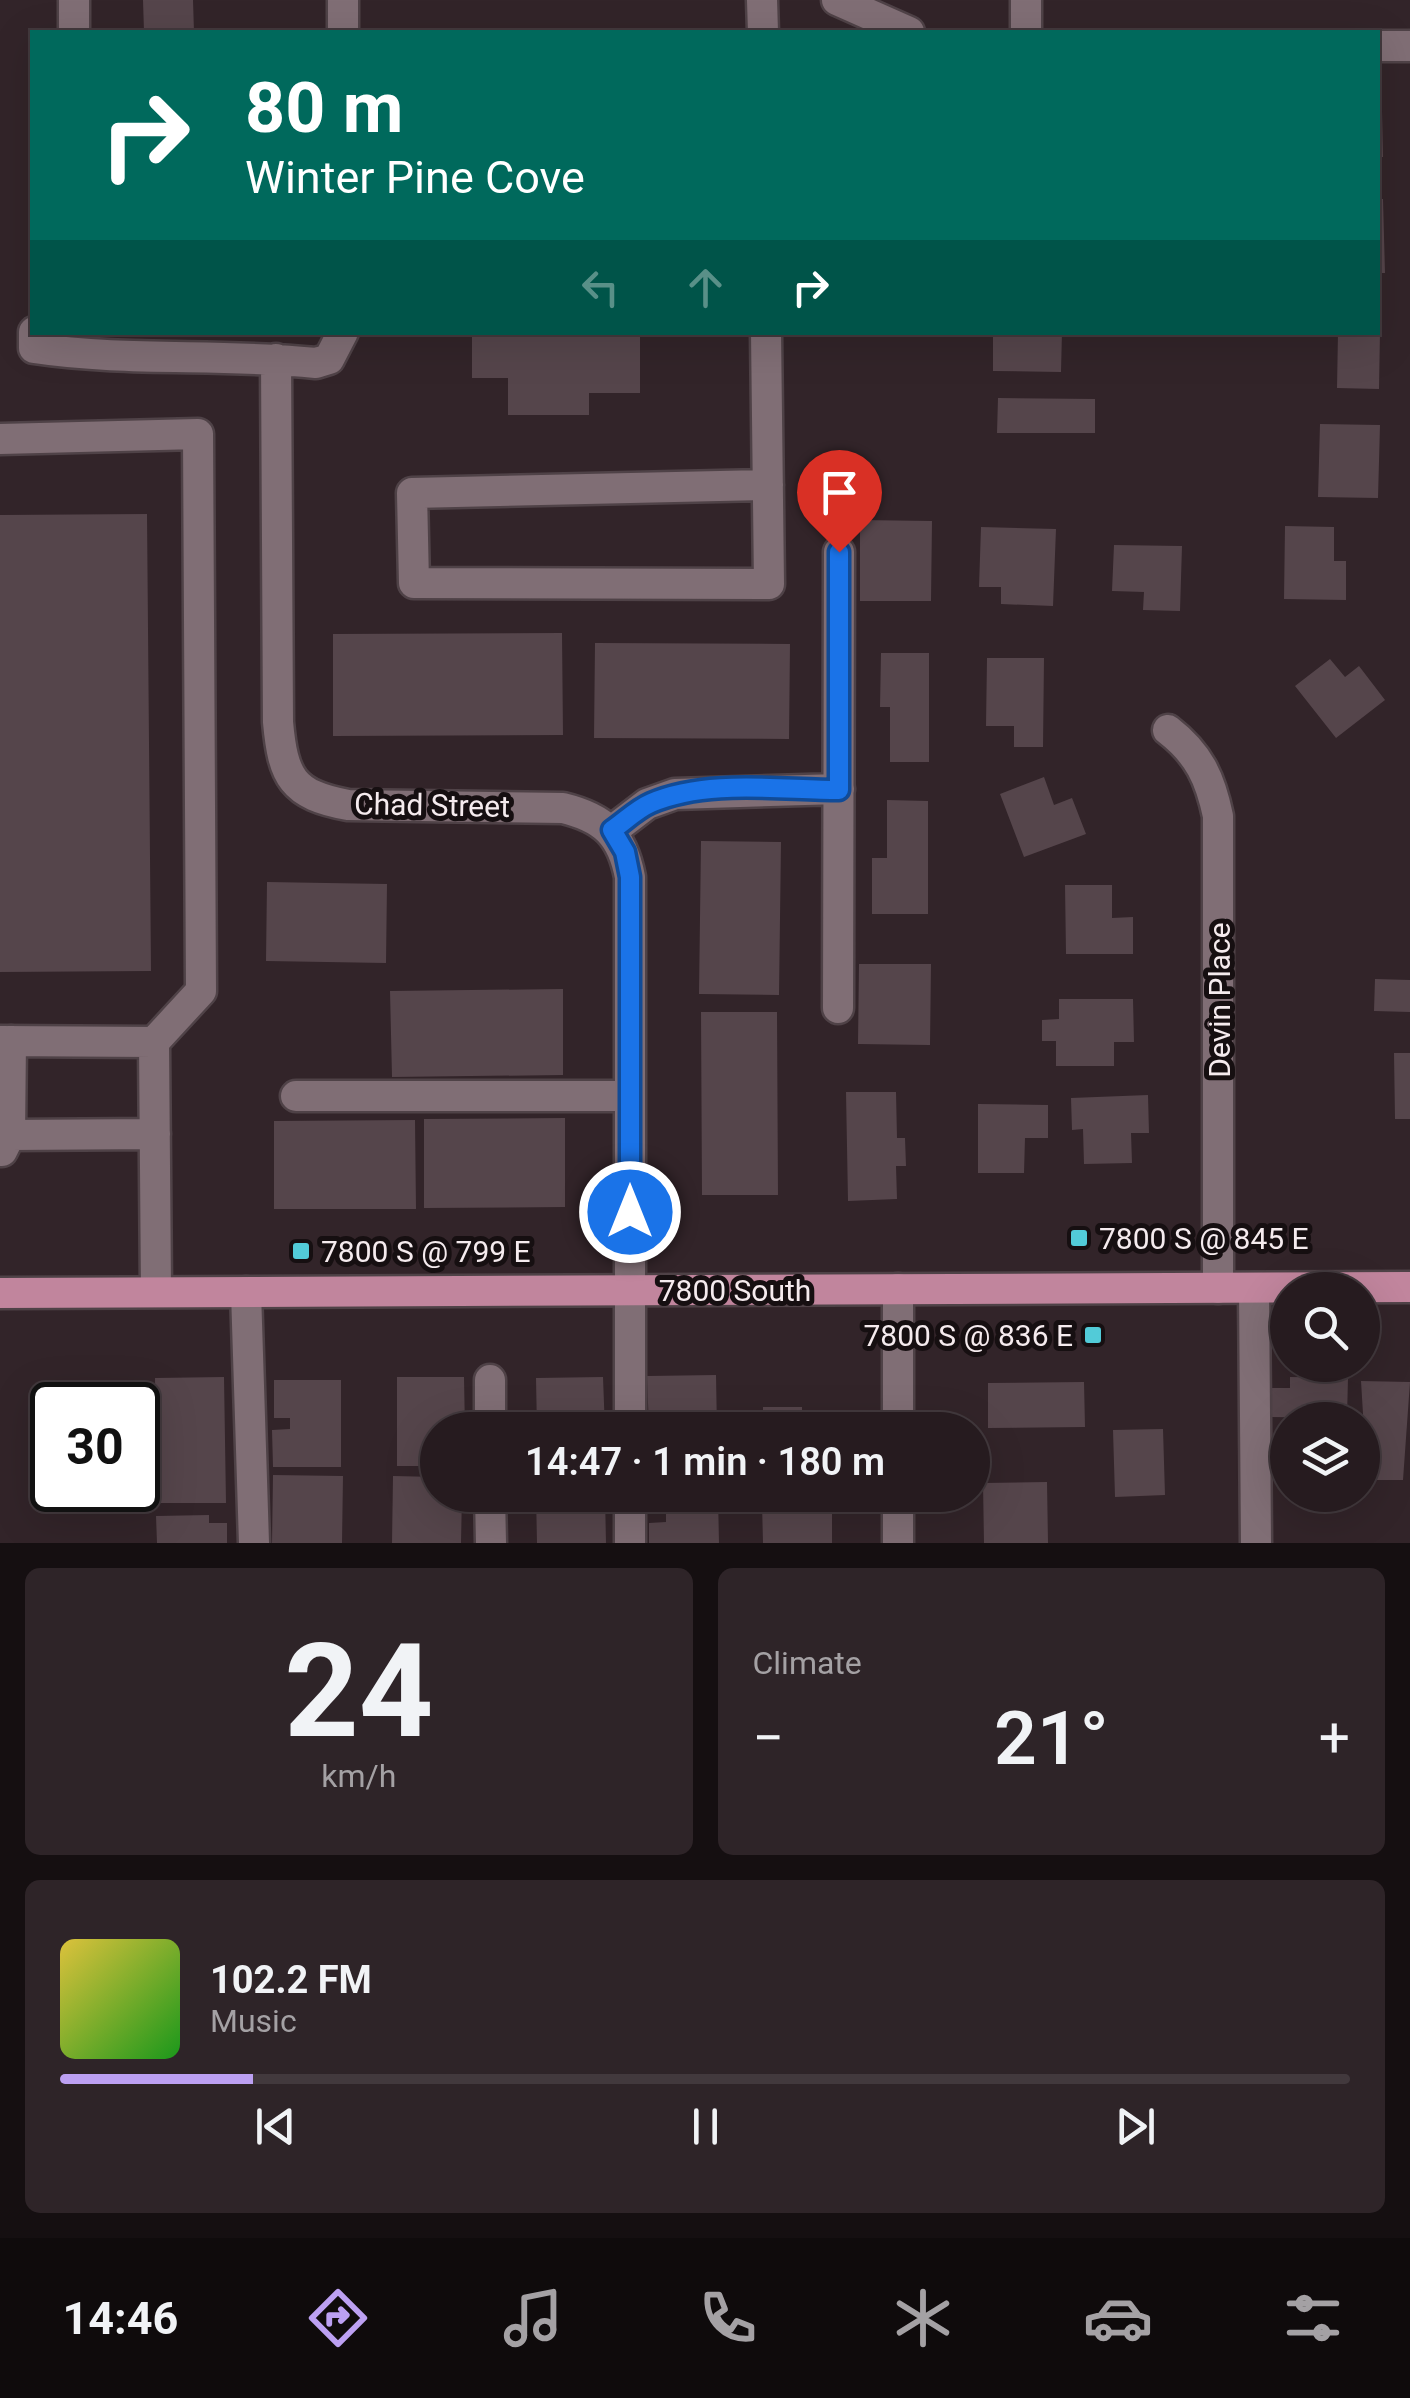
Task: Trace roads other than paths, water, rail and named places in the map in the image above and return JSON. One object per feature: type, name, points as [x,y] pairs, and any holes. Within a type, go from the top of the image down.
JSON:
[{"type":"main road","name":"7800 South","points":[[0,1293],[1410,1287]]},
{"type":"street","points":[[74,0],[74,30]]},
{"type":"street","points":[[343,0],[344,30]]},
{"type":"street","points":[[762,0],[763,30]]},
{"type":"street","points":[[837,0],[904,30]]},
{"type":"street","points":[[1026,0],[1026,30]]},
{"type":"street","points":[[1380,46],[1410,46]]},
{"type":"street","points":[[34,335],[34,348],[94,357],[316,363],[329,359],[342,335]]},
{"type":"street","points":[[766,335],[768,485],[769,584],[414,583],[412,493],[768,485]]},
{"type":"street","name":"Chad Street","points":[[276,359],[278,722],[282,760],[294,784],[317,799],[348,805],[562,808],[589,814],[612,830]]},
{"type":"street","points":[[0,439],[198,434],[201,992],[154,1042],[156,1292]]},
{"type":"street","points":[[838,1008],[839,552]]},
{"type":"street","name":"Devin Place","points":[[1168,730],[1193,750],[1211,781],[1218,816],[1218,1288]]},
{"type":"street","points":[[630,1412],[630,877],[625,852],[612,830],[647,804],[675,794],[704,790],[839,790]]},
{"type":"street","points":[[154,1042],[6,1041],[5,1144],[155,1134]]},
{"type":"street","points":[[296,1096],[630,1096]]},
{"type":"street","points":[[1254,1288],[1256,1543]]},
{"type":"street","points":[[898,1289],[898,1412]]},
{"type":"street","points":[[246,1292],[254,1543]]},
{"type":"street","points":[[490,1380],[490,1412]]},
{"type":"street","points":[[490,1512],[490,1543]]},
{"type":"street","points":[[630,1512],[630,1543]]},
{"type":"street","points":[[898,1512],[898,1543]]},
{"type":"place","name":"7800 S @ 845 E","points":[[1079,1238]]},
{"type":"place","name":"7800 S @ 799 E","points":[[301,1251]]},
{"type":"place","name":"7800 S @ 836 E","points":[[1093,1335]]}]
